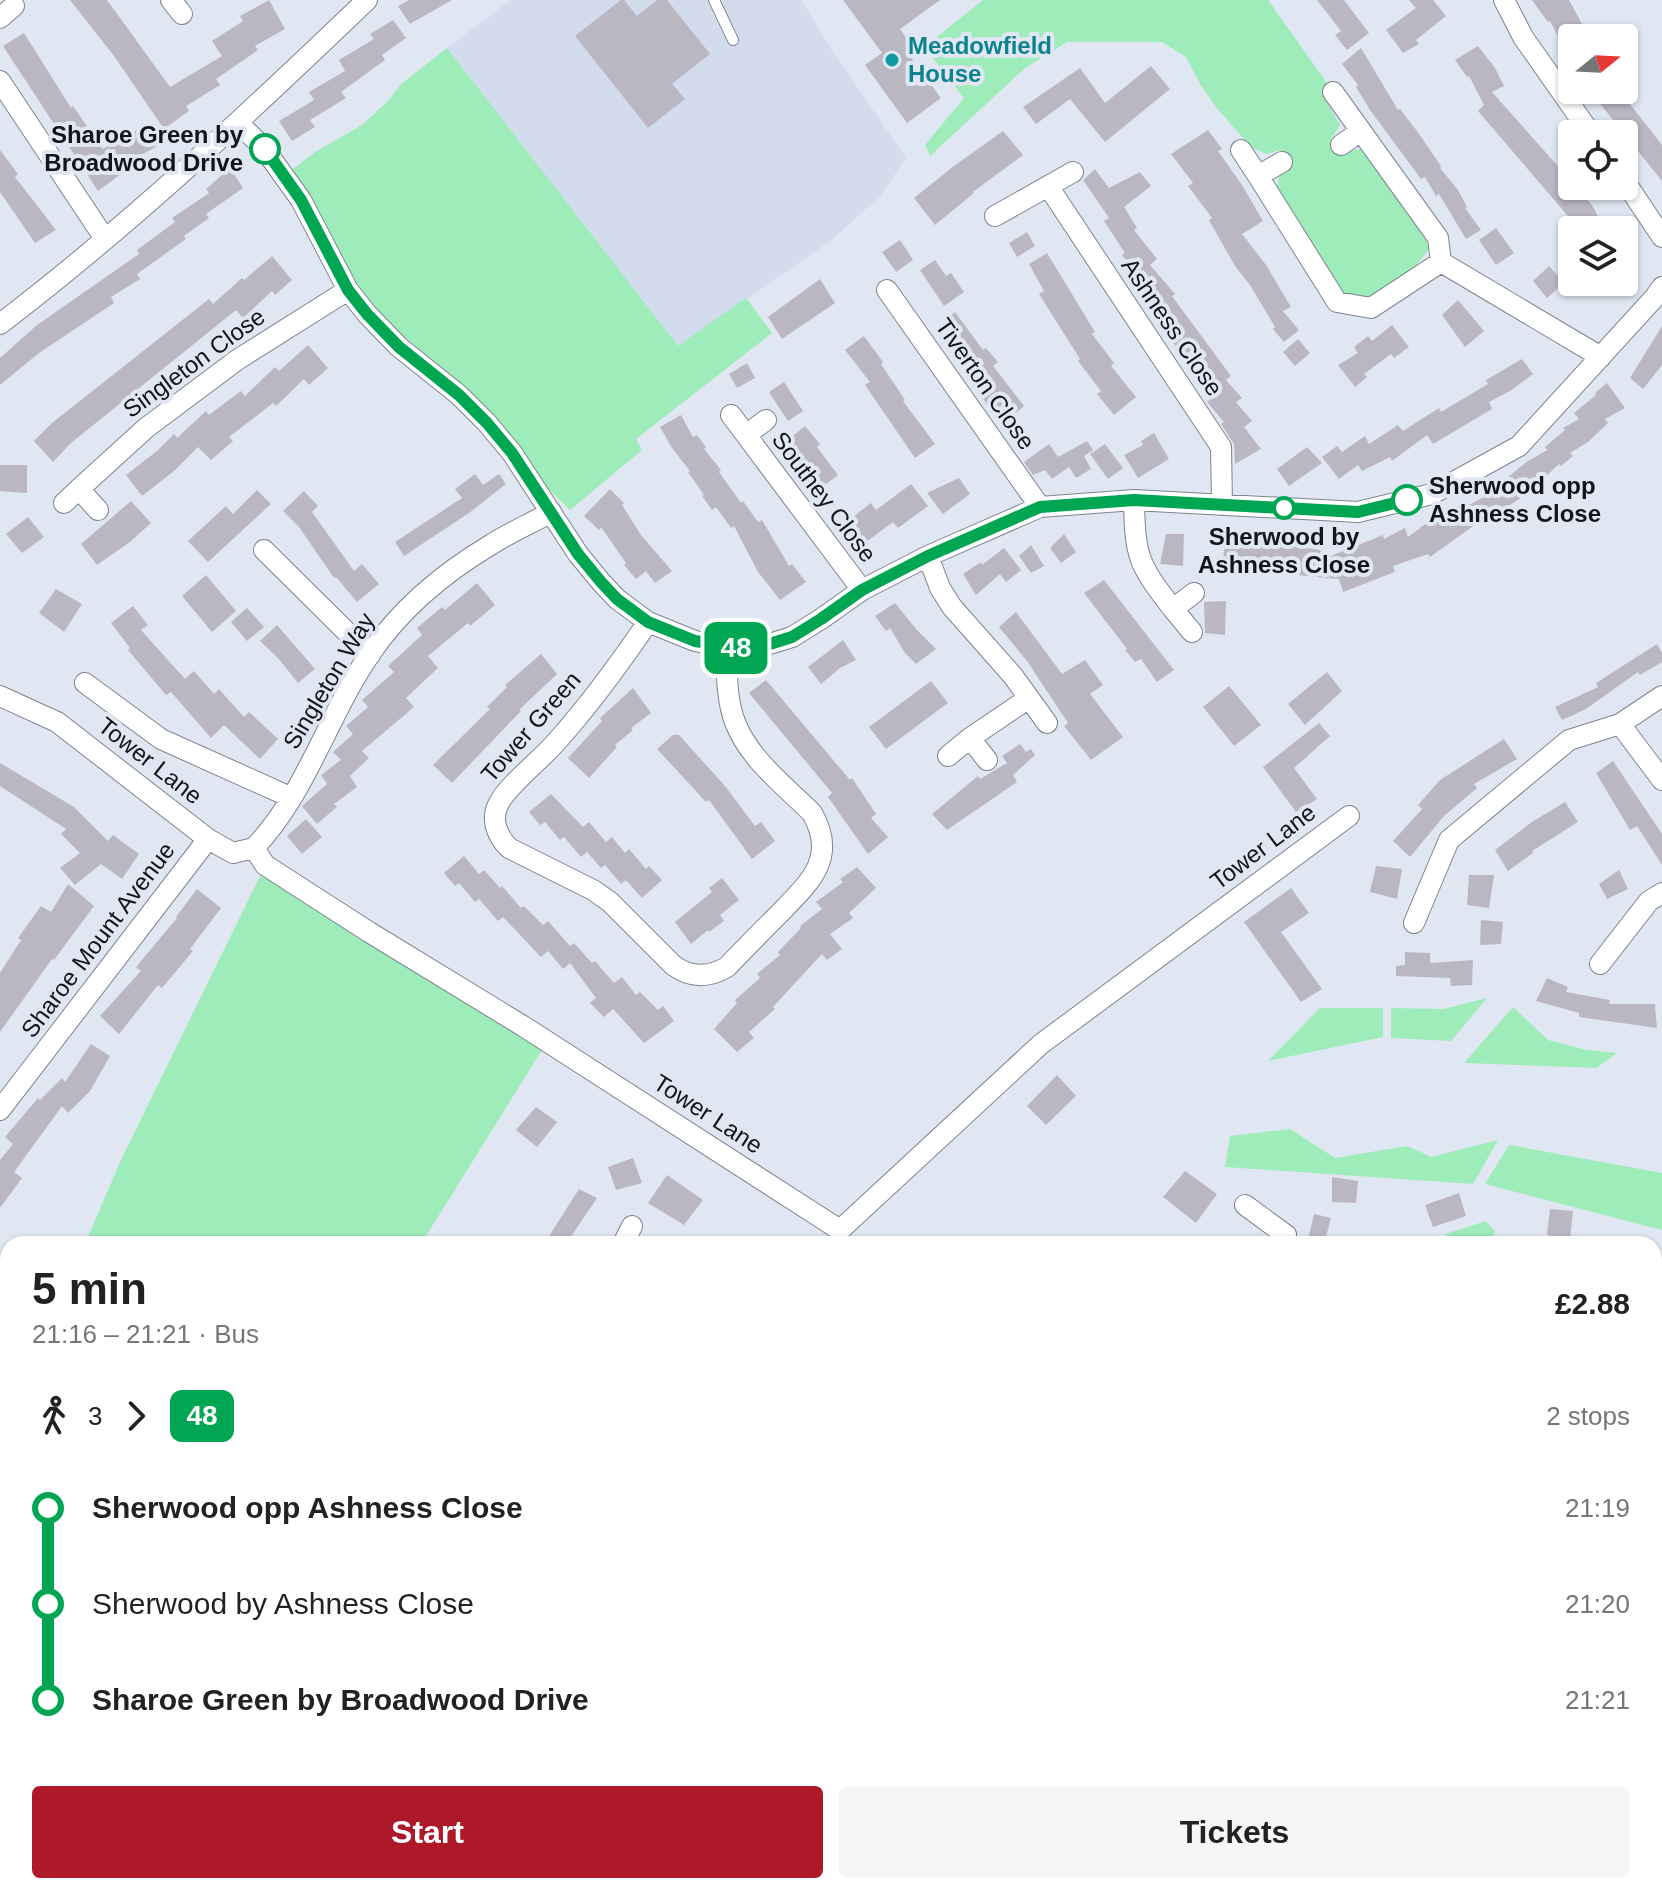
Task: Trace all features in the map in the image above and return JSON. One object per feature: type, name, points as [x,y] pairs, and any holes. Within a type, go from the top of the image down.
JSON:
[{"type":"street","points":[[0,324],[105,239],[238,123],[367,0]]},
{"type":"street","points":[[1504,0],[1523,37],[1581,120]]},
{"type":"street","points":[[0,81],[105,239]]},
{"type":"street","points":[[1333,92],[1438,238],[1441,262]]},
{"type":"street","points":[[238,123],[263,147],[301,200],[348,290],[399,347],[459,395],[487,423],[512,453],[578,554],[601,582],[648,622],[695,641],[726,647],[760,647],[792,637],[862,590],[928,556],[1040,507],[1134,500],[1358,512],[1432,494],[1519,446],[1662,287]]},
{"type":"street","points":[[1341,145],[1361,131]]},
{"type":"street","points":[[1241,150],[1337,302],[1371,308],[1441,262]]},
{"type":"street","points":[[1258,176],[1282,162]]},
{"type":"street","points":[[995,216],[1073,172]]},
{"type":"street","name":"Ashness Close","points":[[1048,186],[1221,447],[1222,505]]},
{"type":"street","points":[[1637,200],[1662,237]]},
{"type":"street","points":[[1441,262],[1601,357]]},
{"type":"street","name":"Singleton Close","points":[[98,510],[72,496],[146,428],[237,360],[348,290]]},
{"type":"street","name":"Tiverton Close","points":[[887,290],[1040,507]]},
{"type":"street","name":"Southey Close","points":[[731,415],[862,590]]},
{"type":"street","name":"Southey Close","points":[[746,435],[766,420]]},
{"type":"street","points":[[1134,500],[1138,555],[1150,579],[1192,632]]},
{"type":"street","name":"Singleton Way","points":[[254,848],[269,832],[370,655],[401,613],[429,588],[490,545],[551,512]]},
{"type":"street","points":[[264,550],[370,655]]},
{"type":"street","points":[[928,556],[940,588],[952,607],[1047,723]]},
{"type":"street","points":[[1173,609],[1194,593]]},
{"type":"street","name":"Tower Green","points":[[648,622],[558,741],[499,801],[495,820],[501,841],[509,848],[593,890],[627,916],[673,965],[681,971],[699,976],[727,967],[809,883],[823,850],[818,824],[812,813],[751,752],[734,721],[728,688],[726,647]]},
{"type":"street","points":[[85,683],[161,739],[290,797]]},
{"type":"street","name":"Tower Lane","points":[[0,696],[57,722],[208,839],[233,853],[254,848],[265,865],[840,1230],[1041,1044],[1349,816]]},
{"type":"street","points":[[1414,923],[1449,840],[1569,740],[1620,724],[1662,696]]},
{"type":"street","points":[[948,756],[1029,698]]},
{"type":"street","points":[[1620,724],[1662,780]]},
{"type":"street","points":[[970,738],[987,760]]},
{"type":"street","name":"Sharoe Mount Avenue","points":[[0,1110],[208,839]]},
{"type":"street","points":[[1600,964],[1649,901],[1662,893]]},
{"type":"street","points":[[1245,1205],[1286,1236]]},
{"type":"lane","points":[[714,0],[733,40]]},
{"type":"shaded area","points":[[511,0],[801,0],[906,158],[881,195],[833,239],[678,347],[447,48]]},
{"type":"green space","points":[[983,0],[1268,0],[1327,83],[1321,92],[1340,125],[1330,140],[1343,152],[1361,149],[1420,223],[1429,249],[1397,283],[1377,294],[1353,298],[1337,290],[1276,189],[1281,170],[1291,164],[1280,150],[1267,154],[1252,148],[1216,107],[1186,57],[1162,42],[1067,42],[1025,68],[930,156],[925,145],[964,98],[924,47]]},
{"type":"green space","points":[[447,48],[678,346],[746,298],[772,333],[636,439],[642,450],[570,510],[547,488],[455,380],[377,313],[357,287],[290,171],[362,125],[401,84]]},
{"type":"green space","points":[[264,868],[545,1045],[426,1236],[88,1236],[121,1160]]},
{"type":"green space","points":[[1487,998],[1451,1041],[1391,1038],[1391,1008],[1444,1009]]},
{"type":"green space","points":[[1513,1007],[1548,1040],[1586,1050],[1617,1053],[1596,1068],[1464,1063]]},
{"type":"green space","points":[[1320,1008],[1383,1008],[1383,1037],[1268,1061]]},
{"type":"green space","points":[[1290,1129],[1335,1158],[1407,1146],[1431,1157],[1498,1140],[1473,1184],[1225,1167],[1230,1136]]},
{"type":"green space","points":[[1509,1145],[1662,1173],[1662,1230],[1485,1184]]},
{"type":"green space","points":[[1486,1221],[1495,1232],[1493,1236],[1446,1234]]},
{"type":"building","points":[[70,0],[107,0],[170,87],[222,56],[212,41],[243,21],[240,16],[269,0],[285,29],[255,46],[258,50],[216,79],[220,85],[186,106],[189,111],[164,129],[114,56]]},
{"type":"building","points":[[409,0],[452,0],[410,24],[398,6]]},
{"type":"building","points":[[621,0],[637,16],[657,0],[667,0],[710,54],[672,84],[685,99],[648,128],[575,36]]},
{"type":"building","name":"Meadowfield House","points":[[843,0],[940,0],[900,29],[915,50],[909,55],[941,98],[907,123],[865,65],[882,53]]},
{"type":"building","points":[[1317,0],[1344,0],[1369,33],[1347,50],[1335,35],[1341,31]]},
{"type":"building","points":[[1409,0],[1433,0],[1446,16],[1416,40],[1419,44],[1403,53],[1386,30],[1416,8]]},
{"type":"building","points":[[1532,0],[1569,0],[1582,24],[1558,24],[1558,36]]},
{"type":"building","points":[[393,20],[406,38],[382,55],[385,60],[341,92],[346,98],[310,120],[315,127],[292,141],[279,121],[314,100],[309,92],[345,71],[339,60],[374,39],[370,34]]},
{"type":"building","points":[[24,33],[71,108],[73,106],[103,149],[144,126],[157,146],[117,169],[121,174],[98,191],[3,46]]},
{"type":"building","points":[[1478,46],[1504,86],[1492,92],[1558,166],[1558,200],[1588,200],[1598,216],[1568,216],[1478,111],[1484,105],[1469,76],[1455,60]]},
{"type":"building","points":[[1361,48],[1398,110],[1417,131],[1458,190],[1465,208],[1481,230],[1466,239],[1439,194],[1436,196],[1425,177],[1421,179],[1370,110],[1356,87],[1358,85],[1342,64]]},
{"type":"building","points":[[1151,66],[1170,89],[1105,142],[1070,99],[1036,124],[1023,107],[1080,68],[1105,103]]},
{"type":"building","points":[[1600,104],[1630,104],[1662,145],[1662,181],[1638,151],[1638,120],[1613,120]]},
{"type":"building","points":[[1208,130],[1263,221],[1242,234],[1266,265],[1291,307],[1283,311],[1299,330],[1284,342],[1235,266],[1209,220],[1212,218],[1188,186],[1193,183],[1171,154]]},
{"type":"building","points":[[1003,131],[1023,155],[935,225],[914,198]]},
{"type":"building","points":[[0,150],[18,174],[15,177],[56,230],[35,243],[0,192]]},
{"type":"building","points":[[230,168],[243,188],[206,214],[209,218],[184,236],[186,239],[137,274],[140,279],[111,297],[114,303],[39,353],[0,385],[0,358],[37,325],[139,254],[137,250],[175,222],[172,218],[209,193],[206,189]]},
{"type":"building","points":[[1095,169],[1109,188],[1140,172],[1151,186],[1124,207],[1137,228],[1134,230],[1157,259],[1150,265],[1175,294],[1172,296],[1231,376],[1226,380],[1242,398],[1236,402],[1252,421],[1244,427],[1261,449],[1235,464],[1234,444],[1221,424],[1224,422],[1207,402],[1212,398],[1160,324],[1164,320],[1140,293],[1147,287],[1122,255],[1125,253],[1104,221],[1109,218],[1083,180]]},
{"type":"building","points":[[1496,228],[1514,253],[1496,265],[1479,240]]},
{"type":"building","points":[[1027,232],[1035,246],[1017,257],[1009,243]]},
{"type":"building","points":[[900,240],[913,260],[896,272],[882,252]]},
{"type":"building","points":[[1047,253],[1095,332],[1092,334],[1114,363],[1111,366],[1136,397],[1114,415],[1097,394],[1101,391],[1078,361],[1080,359],[1039,294],[1044,291],[1029,264]]},
{"type":"building","points":[[272,256],[292,280],[275,295],[272,291],[243,318],[236,310],[71,443],[53,462],[34,441],[52,423],[209,299],[213,304]]},
{"type":"building","points":[[935,260],[946,276],[951,273],[964,292],[944,306],[920,270]]},
{"type":"building","points":[[1549,266],[1558,276],[1558,288],[1547,298],[1533,281]]},
{"type":"building","points":[[820,279],[835,303],[782,339],[768,317]]},
{"type":"building","points":[[1458,300],[1484,331],[1465,347],[1442,315]]},
{"type":"building","points":[[955,312],[983,350],[986,348],[998,362],[993,366],[1024,406],[1002,425],[975,388],[980,385],[947,344],[954,340],[941,324]]},
{"type":"building","points":[[1392,325],[1409,347],[1394,358],[1391,354],[1364,374],[1367,377],[1355,387],[1338,365],[1358,353],[1354,347],[1368,336],[1372,341]]},
{"type":"building","points":[[1662,326],[1662,365],[1643,389],[1630,378]]},
{"type":"building","points":[[864,336],[883,362],[881,364],[903,401],[935,444],[915,458],[865,385],[870,382],[845,350]]},
{"type":"building","points":[[1298,339],[1310,353],[1295,366],[1283,352]]},
{"type":"building","points":[[308,345],[328,368],[309,385],[304,379],[276,406],[273,403],[229,437],[233,441],[211,460],[198,447],[142,496],[126,475],[174,434],[177,438],[206,411],[209,415],[241,391],[245,396],[275,367],[279,371]]},
{"type":"building","points":[[1522,359],[1533,374],[1489,402],[1492,409],[1433,444],[1427,435],[1392,461],[1390,457],[1362,471],[1358,465],[1339,479],[1322,457],[1337,446],[1342,452],[1365,436],[1369,444],[1398,425],[1403,431],[1439,408],[1441,412],[1488,384],[1486,380]]},
{"type":"building","points":[[747,363],[755,378],[737,388],[729,374]]},
{"type":"building","points":[[784,382],[803,411],[788,421],[769,392]]},
{"type":"building","points":[[1607,383],[1625,408],[1605,419],[1608,423],[1588,442],[1570,453],[1573,456],[1561,466],[1559,464],[1527,494],[1499,512],[1497,509],[1430,557],[1428,554],[1393,566],[1395,572],[1343,592],[1339,579],[1243,570],[1243,564],[1223,558],[1226,539],[1245,538],[1320,550],[1326,558],[1383,535],[1384,539],[1405,528],[1408,537],[1448,507],[1452,514],[1484,497],[1525,463],[1547,450],[1545,447],[1565,430],[1563,428],[1579,419],[1574,413]]},
{"type":"building","points":[[681,415],[693,437],[697,435],[706,447],[704,449],[741,503],[743,501],[758,522],[762,520],[789,566],[792,564],[806,582],[780,600],[758,572],[734,526],[731,528],[716,507],[712,510],[702,496],[690,471],[660,427]]},
{"type":"building","points":[[805,426],[838,475],[816,492],[802,474],[806,471],[783,444]]},
{"type":"building","points":[[1154,433],[1169,459],[1138,478],[1124,455],[1143,445],[1141,441]]},
{"type":"building","points":[[1087,441],[1093,450],[1084,456],[1091,469],[1076,478],[1069,467],[1052,479],[1045,470],[1033,475],[1024,462],[1049,444],[1058,457]]},
{"type":"building","points":[[1105,444],[1123,468],[1108,479],[1090,454]]},
{"type":"building","points":[[1307,447],[1322,463],[1289,486],[1277,469]]},
{"type":"building","points":[[0,465],[27,465],[27,493],[0,491]]},
{"type":"building","points":[[475,474],[483,485],[499,474],[506,484],[404,556],[395,542],[462,498],[455,489]]},
{"type":"building","points":[[959,478],[970,494],[943,514],[927,493]]},
{"type":"building","points":[[911,484],[928,506],[898,528],[893,522],[858,548],[841,526],[871,503],[876,510]]},
{"type":"building","points":[[610,489],[624,503],[622,505],[641,535],[672,571],[655,583],[646,571],[636,579],[601,527],[599,530],[584,516]]},
{"type":"building","points":[[257,490],[271,504],[208,562],[188,541],[226,506],[233,514]]},
{"type":"building","points":[[304,491],[318,506],[312,512],[354,571],[362,564],[379,584],[357,602],[334,578],[299,527],[283,511]]},
{"type":"building","points":[[131,501],[151,523],[97,565],[81,544]]},
{"type":"building","points":[[28,517],[44,537],[22,553],[6,534]]},
{"type":"building","points":[[1064,534],[1076,552],[1061,563],[1050,548]]},
{"type":"building","points":[[1166,534],[1184,534],[1183,566],[1160,564]]},
{"type":"building","points":[[1031,545],[1044,566],[1031,573],[1019,556]]},
{"type":"building","points":[[1004,548],[1021,570],[1006,582],[1000,574],[976,595],[963,574],[981,562],[982,565]]},
{"type":"building","points":[[206,575],[236,611],[212,632],[182,596]]},
{"type":"building","points":[[1104,580],[1174,670],[1157,682],[1141,659],[1135,662],[1125,650],[1084,593]]},
{"type":"building","points":[[477,583],[495,605],[428,656],[438,668],[406,698],[414,707],[362,751],[369,758],[350,776],[357,787],[334,804],[337,807],[317,824],[302,806],[327,784],[321,775],[341,760],[333,752],[353,734],[346,726],[368,707],[362,700],[394,672],[388,666],[422,635],[417,628]]},
{"type":"building","points":[[56,589],[82,604],[64,632],[39,613]]},
{"type":"building","points":[[1226,601],[1225,635],[1205,633],[1204,602]]},
{"type":"building","points":[[895,603],[936,649],[916,664],[905,653],[890,628],[886,631],[875,616]]},
{"type":"building","points":[[133,606],[148,625],[141,630],[185,679],[194,671],[214,694],[219,689],[244,717],[249,712],[278,739],[260,759],[224,725],[211,738],[171,692],[166,695],[128,650],[130,648],[111,623]]},
{"type":"building","points":[[247,608],[264,627],[247,641],[231,622]]},
{"type":"building","points":[[1016,612],[1062,674],[1085,660],[1103,685],[1090,694],[1123,737],[1091,760],[1064,726],[1068,723],[1027,661],[999,627]]},
{"type":"building","points":[[277,625],[315,669],[298,683],[260,641]]},
{"type":"building","points":[[843,640],[856,660],[840,668],[821,684],[808,667]]},
{"type":"building","points":[[1657,644],[1662,653],[1662,662],[1640,675],[1638,672],[1586,709],[1562,720],[1555,707],[1598,687],[1596,683]]},
{"type":"building","points":[[541,654],[557,674],[452,783],[433,765],[490,709],[487,707],[507,687],[505,685]]},
{"type":"building","points":[[1327,672],[1342,691],[1305,725],[1288,704]]},
{"type":"building","points":[[766,680],[850,780],[852,778],[876,814],[871,818],[888,837],[868,854],[828,797],[832,793],[749,693]]},
{"type":"building","points":[[931,681],[948,703],[886,749],[869,727]]},
{"type":"building","points":[[1229,686],[1261,725],[1234,746],[1203,707]]},
{"type":"building","points":[[633,688],[651,713],[631,728],[633,730],[615,745],[617,747],[589,778],[568,758],[602,721],[600,718]]},
{"type":"building","points":[[1319,723],[1330,736],[1294,768],[1317,799],[1296,812],[1263,767]]},
{"type":"building","points":[[673,735],[679,735],[725,786],[755,826],[761,822],[775,841],[752,859],[709,800],[706,802],[657,749]]},
{"type":"building","points":[[1504,739],[1517,759],[1474,784],[1477,788],[1444,816],[1410,857],[1393,841],[1422,809],[1418,805],[1440,780]]},
{"type":"building","points":[[1020,744],[1026,752],[1031,749],[1035,755],[1013,775],[1017,782],[947,830],[932,814],[978,776],[980,779],[1007,763],[1002,756]]},
{"type":"building","points":[[1613,761],[1662,834],[1662,865],[1637,826],[1630,830],[1596,773]]},
{"type":"building","points":[[0,763],[74,807],[108,841],[113,835],[139,854],[122,879],[101,864],[75,885],[60,868],[80,853],[61,834],[66,829],[0,786]]},
{"type":"building","points":[[551,794],[583,827],[589,822],[606,842],[612,837],[625,853],[629,849],[646,869],[649,866],[662,880],[642,898],[626,880],[621,884],[605,865],[601,868],[587,852],[581,857],[564,837],[560,840],[545,822],[540,825],[529,812]]},
{"type":"building","points":[[1565,802],[1578,822],[1532,851],[1508,871],[1495,850]]},
{"type":"building","points":[[306,819],[322,837],[302,854],[287,836]]},
{"type":"building","points":[[464,856],[479,874],[484,870],[500,888],[502,886],[521,908],[524,906],[543,925],[548,921],[570,946],[574,943],[614,983],[622,977],[636,995],[640,992],[658,1010],[663,1006],[674,1021],[644,1043],[613,1009],[604,1017],[590,1003],[596,998],[570,963],[563,969],[548,951],[541,957],[503,917],[498,921],[479,899],[475,902],[459,883],[455,886],[444,873]]},
{"type":"building","points":[[1376,866],[1402,869],[1397,899],[1370,892]]},
{"type":"building","points":[[857,867],[876,888],[849,913],[853,918],[830,934],[842,949],[827,960],[822,954],[773,1007],[775,1009],[749,1032],[754,1038],[737,1052],[714,1029],[737,1003],[735,1000],[760,978],[757,974],[780,955],[778,952],[800,926],[822,909],[816,902]]},
{"type":"building","points":[[1619,870],[1628,889],[1607,899],[1599,884]]},
{"type":"building","points":[[1469,875],[1494,875],[1489,908],[1467,905]]},
{"type":"building","points":[[722,878],[739,900],[720,915],[724,921],[691,944],[675,922],[712,892],[709,888]]},
{"type":"building","points":[[68,884],[94,906],[0,1032],[0,973],[21,940],[18,938],[41,906],[51,912]]},
{"type":"building","points":[[1291,888],[1309,913],[1281,932],[1322,989],[1301,1002],[1244,922]]},
{"type":"building","points":[[197,889],[221,908],[190,949],[193,951],[162,988],[158,985],[119,1034],[100,1016],[141,971],[136,967]]},
{"type":"building","points":[[1481,920],[1503,922],[1501,944],[1480,945]]},
{"type":"building","points":[[1405,952],[1430,953],[1430,963],[1473,960],[1472,985],[1451,986],[1450,978],[1396,976],[1396,966],[1405,965]]},
{"type":"building","points":[[1547,978],[1568,987],[1566,992],[1610,1000],[1609,1004],[1655,1004],[1657,1028],[1579,1017],[1579,1013],[1536,1001]]},
{"type":"building","points":[[91,1044],[110,1056],[90,1091],[68,1113],[62,1106],[14,1172],[22,1178],[0,1208],[0,1160],[13,1144],[5,1137],[38,1098],[40,1100],[62,1078],[65,1082]]},
{"type":"building","points":[[1057,1075],[1076,1096],[1046,1125],[1027,1106]]},
{"type":"building","points":[[536,1107],[557,1122],[537,1147],[516,1130]]},
{"type":"building","points":[[633,1158],[642,1183],[616,1190],[608,1167]]},
{"type":"building","points":[[1185,1171],[1217,1194],[1196,1223],[1163,1197]]},
{"type":"building","points":[[667,1175],[703,1200],[684,1225],[648,1203]]},
{"type":"building","points":[[1332,1177],[1358,1181],[1356,1203],[1332,1202]]},
{"type":"building","points":[[579,1189],[597,1198],[571,1236],[549,1236]]},
{"type":"building","points":[[1459,1193],[1466,1216],[1433,1227],[1425,1205]]},
{"type":"building","points":[[1550,1209],[1573,1211],[1570,1236],[1547,1235]]},
{"type":"building","points":[[1314,1214],[1331,1218],[1326,1236],[1309,1236]]},
{"type":"bus line","name":"48","points":[[265,149],[301,200],[348,290],[399,347],[459,395],[487,423],[512,453],[578,554],[601,582],[632,612],[695,641],[744,648],[760,647],[792,637],[862,590],[928,556],[1040,507],[1134,500],[1358,512],[1407,500]]},
{"type":"place","name":"Meadowfield House","points":[[892,60]]},
{"type":"place","name":"Sharoe Green by Broadwood Drive","points":[[265,149]]},
{"type":"place","name":"Sherwood opp Ashness Close","points":[[1407,500]]},
{"type":"place","name":"Sherwood by Ashness Close","points":[[1284,508]]}]
